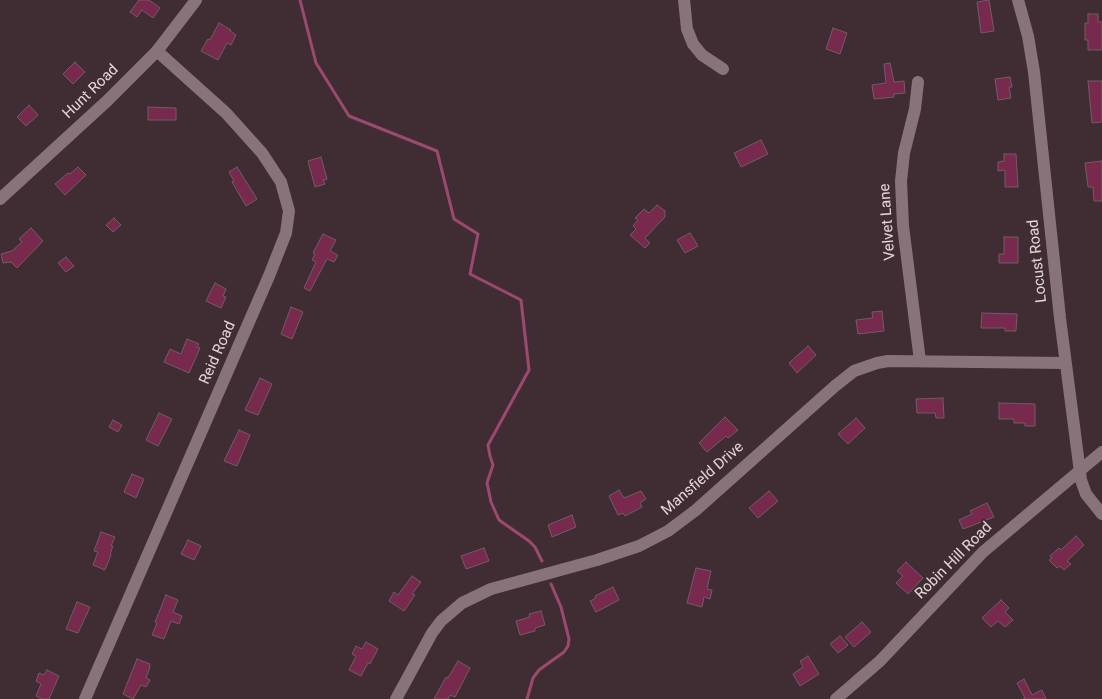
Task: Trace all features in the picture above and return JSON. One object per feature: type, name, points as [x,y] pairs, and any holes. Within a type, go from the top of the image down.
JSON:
[{"type":"street","name":"Hunt Road","points":[[0,199],[157,51],[196,0]]},
{"type":"street","points":[[684,0],[689,37],[702,55],[723,68]]},
{"type":"street","name":"Locust Road","points":[[1018,0],[1028,36],[1034,72],[1065,363],[1079,470],[1082,487],[1102,514]]},
{"type":"street","name":"Reid Road","points":[[85,699],[286,233],[288,211],[281,182],[262,153],[226,113],[157,51]]},
{"type":"street","name":"Velvet Lane","points":[[918,82],[917,96],[904,153],[901,181],[903,226],[920,361]]},
{"type":"street","name":"Mansfield Drive","points":[[396,699],[432,633],[441,621],[462,603],[491,590],[597,560],[654,539],[696,510],[835,386],[854,372],[877,363],[920,361],[1065,363]]},
{"type":"street","name":"Robin Hill Road","points":[[836,699],[880,661],[984,552],[1102,452]]},
{"type":"building","points":[[139,0],[149,0],[160,8],[153,18],[142,10],[137,17],[130,12]]},
{"type":"building","points":[[989,0],[994,31],[981,33],[977,2]]},
{"type":"building","points":[[1088,14],[1098,14],[1098,22],[1102,22],[1102,50],[1088,50],[1088,40],[1085,40],[1085,23],[1088,23]]},
{"type":"building","points":[[219,23],[236,35],[231,45],[227,43],[218,60],[201,51],[208,39],[210,40]]},
{"type":"building","points":[[833,28],[847,33],[840,54],[826,49]]},
{"type":"building","points":[[75,62],[85,72],[73,84],[63,74]]},
{"type":"building","points":[[890,63],[894,82],[904,81],[905,93],[894,94],[894,97],[874,99],[872,85],[886,83],[884,64]]},
{"type":"building","points":[[1010,77],[1012,87],[1009,87],[1011,98],[998,100],[995,79]]},
{"type":"building","points":[[1088,81],[1102,81],[1102,122],[1092,123]]},
{"type":"building","points":[[29,105],[38,115],[26,126],[17,117]]},
{"type":"building","points":[[148,107],[176,108],[176,120],[148,120]]},
{"type":"building","points":[[761,140],[768,154],[741,167],[734,153]]},
{"type":"building","points":[[1004,154],[1016,154],[1018,187],[1005,187],[1005,170],[998,171],[998,162],[1004,161]]},
{"type":"building","points":[[321,157],[327,179],[323,180],[325,184],[315,187],[308,161]]},
{"type":"building","points":[[1102,161],[1102,201],[1094,201],[1093,187],[1088,187],[1085,163]]},
{"type":"building","points":[[78,167],[86,175],[65,195],[55,184]]},
{"type":"building","points":[[237,167],[257,199],[246,206],[232,182],[234,181],[229,172]]},
{"type":"building","points":[[657,205],[665,211],[665,217],[645,238],[650,243],[645,248],[630,235],[636,229],[633,226],[638,220],[635,218],[644,209],[649,213]]},
{"type":"building","points":[[114,218],[121,225],[113,232],[106,225]]},
{"type":"building","points":[[31,228],[43,241],[17,268],[11,262],[3,263],[1,254],[12,251],[22,242],[19,239]]},
{"type":"building","points":[[690,233],[698,246],[685,253],[677,240]]},
{"type":"building","points":[[323,234],[336,240],[330,251],[338,255],[334,262],[327,259],[310,291],[304,288],[316,262],[312,260],[315,254],[313,253]]},
{"type":"building","points":[[1004,237],[1018,237],[1018,263],[999,263],[999,254],[1004,254]]},
{"type":"building","points":[[66,257],[74,266],[66,272],[58,263]]},
{"type":"building","points":[[215,283],[226,289],[223,296],[226,297],[221,308],[206,301]]},
{"type":"building","points":[[291,307],[303,312],[292,339],[281,334]]},
{"type":"building","points":[[882,311],[884,331],[858,334],[856,320],[873,318],[872,312]]},
{"type":"building","points":[[982,313],[1017,314],[1016,331],[1005,331],[1005,328],[981,328]]},
{"type":"building","points":[[187,339],[199,344],[197,347],[200,348],[189,373],[164,362],[170,349],[181,354]]},
{"type":"building","points":[[808,346],[816,355],[797,373],[789,363]]},
{"type":"building","points":[[260,378],[272,384],[258,415],[245,410]]},
{"type":"building","points":[[943,398],[944,418],[936,418],[935,413],[917,413],[916,399]]},
{"type":"building","points":[[999,403],[1035,404],[1035,426],[1025,426],[1025,423],[1014,423],[1014,419],[999,419]]},
{"type":"building","points":[[159,413],[172,419],[158,446],[146,440]]},
{"type":"building","points":[[725,417],[738,430],[728,438],[726,436],[707,452],[699,443]]},
{"type":"building","points":[[856,418],[865,428],[848,444],[838,434]]},
{"type":"building","points":[[113,420],[122,425],[118,432],[109,427]]},
{"type":"building","points":[[239,430],[250,435],[237,466],[224,461]]},
{"type":"building","points":[[132,474],[144,479],[136,498],[124,492]]},
{"type":"building","points":[[619,490],[624,498],[641,491],[646,499],[640,503],[642,507],[625,516],[623,513],[618,515],[609,496]]},
{"type":"building","points":[[769,491],[778,501],[758,518],[749,508]]},
{"type":"building","points":[[987,503],[994,517],[963,529],[959,520],[972,514],[970,511]]},
{"type":"building","points":[[572,515],[576,527],[552,537],[548,525]]},
{"type":"building","points":[[101,532],[115,537],[105,570],[93,565],[98,552],[94,551]]},
{"type":"building","points":[[1076,536],[1084,545],[1067,561],[1071,564],[1064,570],[1060,566],[1057,568],[1049,560],[1052,558],[1050,556],[1059,548],[1061,550]]},
{"type":"building","points":[[188,540],[201,546],[194,560],[181,554]]},
{"type":"building","points":[[484,548],[489,561],[466,569],[461,556]]},
{"type":"building","points":[[906,562],[923,578],[908,594],[896,583],[903,576],[897,571]]},
{"type":"building","points":[[696,568],[711,571],[707,589],[712,590],[710,599],[704,597],[702,607],[687,603]]},
{"type":"building","points":[[412,576],[421,582],[412,594],[415,595],[404,611],[389,601],[394,592],[398,595]]},
{"type":"building","points":[[613,587],[619,600],[596,612],[590,601],[596,598],[595,596]]},
{"type":"building","points":[[166,595],[178,600],[173,612],[182,616],[179,624],[171,621],[164,639],[152,635]]},
{"type":"building","points":[[1001,600],[1009,608],[1005,612],[1013,620],[1005,627],[998,621],[991,627],[982,618]]},
{"type":"building","points":[[77,602],[90,607],[78,633],[66,629]]},
{"type":"building","points":[[541,611],[545,625],[535,628],[535,631],[520,635],[516,621],[530,617],[529,614]]},
{"type":"building","points":[[862,622],[871,632],[854,647],[845,637]]},
{"type":"building","points":[[840,636],[848,645],[838,653],[830,644]]},
{"type":"building","points":[[366,642],[378,649],[361,676],[349,670],[356,656],[352,654],[356,646],[362,649]]},
{"type":"building","points":[[808,656],[819,674],[800,686],[793,674],[803,667],[800,661]]},
{"type":"building","points":[[137,659],[150,664],[146,678],[150,680],[146,687],[141,685],[133,699],[123,694]]},
{"type":"building","points":[[458,661],[470,668],[455,697],[450,695],[448,699],[434,699],[446,677],[448,678]]},
{"type":"building","points":[[47,670],[59,676],[49,699],[42,699],[36,696],[41,684],[36,681],[39,673],[44,675]]},
{"type":"building","points":[[1024,679],[1032,695],[1042,690],[1046,699],[1023,699],[1025,698],[1017,683]]},
{"type":"waterway","points":[[300,0],[316,63],[349,116],[437,151],[454,219],[478,234],[470,274],[521,300],[529,370],[488,445],[493,465],[487,483],[491,502],[499,520],[529,541],[535,547],[542,561]]},
{"type":"waterway","points":[[527,699],[533,678],[539,670],[564,652],[568,646],[569,639],[561,607],[551,584]]}]
